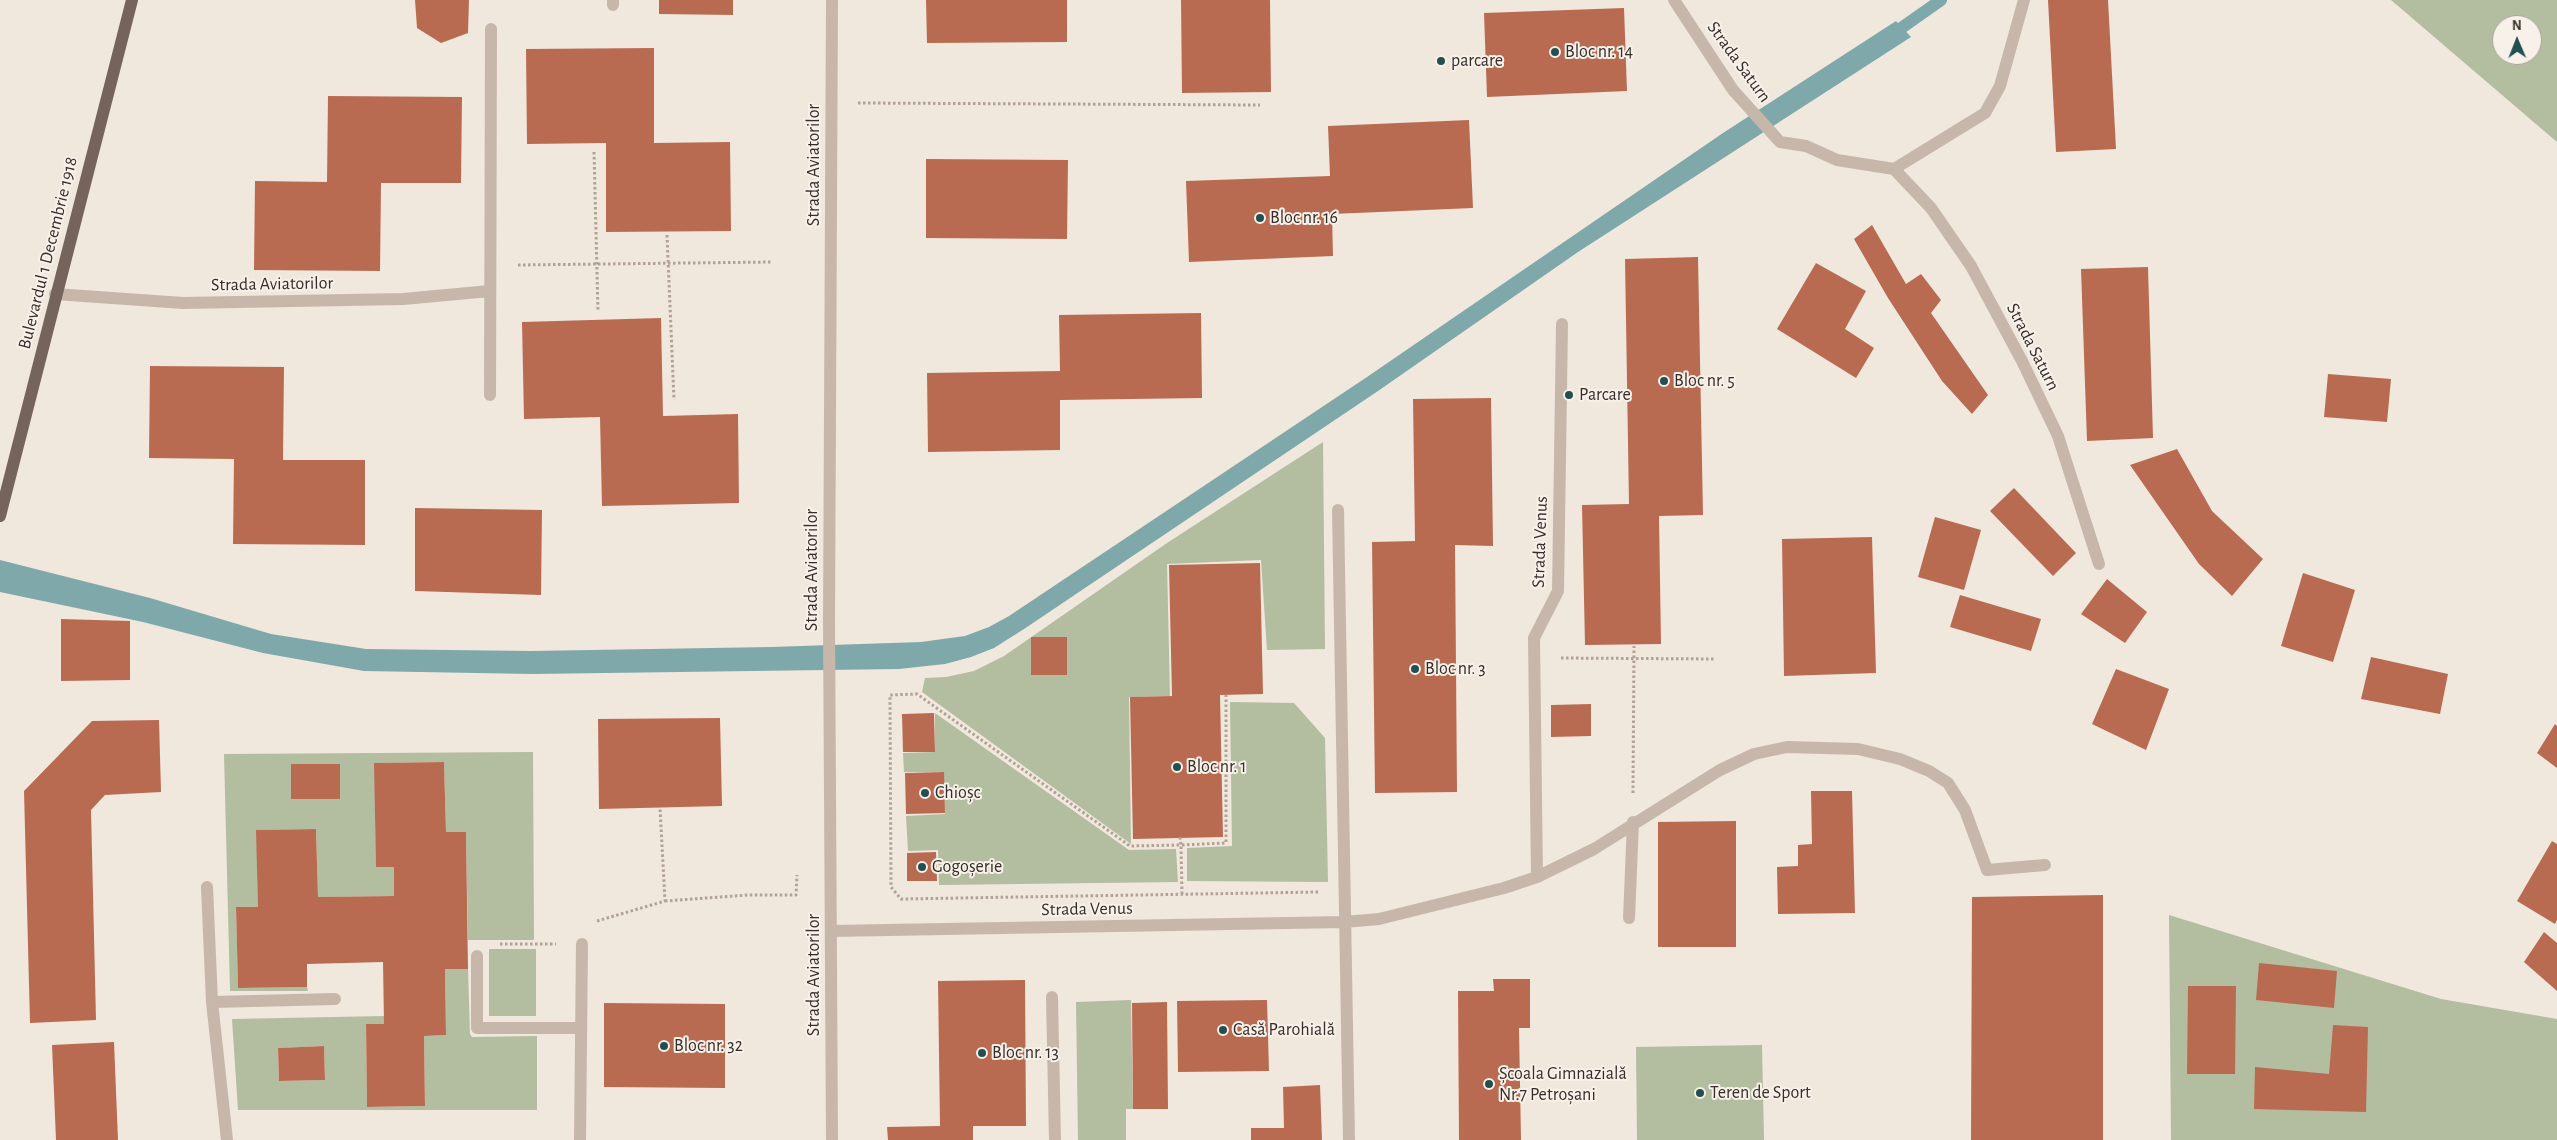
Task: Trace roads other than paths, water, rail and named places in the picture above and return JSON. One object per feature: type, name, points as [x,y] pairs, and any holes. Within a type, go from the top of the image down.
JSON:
[{"type":"main road","name":"Bulevardul 1 Decembrie 1918","points":[[0,516],[55,294],[132,0]]},
{"type":"street","name":"Strada Aviatorilor","points":[[832,0],[829,619],[832,1140]]},
{"type":"street","name":"Strada Saturn","points":[[1674,0],[1733,90],[1780,142],[1806,146],[1837,160],[1894,169],[1931,208],[1971,266],[2022,361],[2058,436],[2099,564]]},
{"type":"street","points":[[1894,169],[1985,113],[2000,86],[2024,0]]},
{"type":"street","points":[[490,395],[491,29]]},
{"type":"street","name":"Strada Aviatorilor","points":[[55,294],[183,303],[403,299],[490,291]]},
{"type":"street","name":"Strada Venus","points":[[1537,877],[1534,638],[1558,591],[1562,324]]},
{"type":"street","points":[[1338,510],[1349,1140]]},
{"type":"street","name":"Strada Venus","points":[[831,932],[1344,922],[1379,919],[1504,888],[1537,877],[1594,849],[1633,822],[1720,770],[1754,754],[1787,747],[1858,749],[1900,759],[1929,771],[1948,783],[1965,810],[1987,870],[2045,865]]},
{"type":"street","points":[[1629,918],[1633,822]]},
{"type":"street","points":[[207,887],[212,1002],[227,1140]]},
{"type":"street","points":[[580,1140],[582,944]]},
{"type":"street","points":[[476,956],[477,1028],[581,1028]]},
{"type":"street","points":[[1052,997],[1055,1140]]},
{"type":"street","points":[[212,1002],[335,999]]},
{"type":"water","points":[[1896,21],[1911,37],[1578,252],[1378,391],[1024,629],[994,648],[971,657],[945,664],[899,669],[532,674],[364,671],[263,653],[143,622],[0,592],[0,560],[150,598],[271,634],[366,649],[531,651],[771,647],[921,642],[965,636],[989,627],[1009,616],[1367,377],[1723,133]]},
{"type":"waterway","points":[[1890,36],[1941,0]]},
{"type":"place","name":"Bloc nr. 14","points":[[1555,52]]},
{"type":"place","name":"parcare","points":[[1441,61]]},
{"type":"place","name":"Bloc nr. 16","points":[[1260,218]]},
{"type":"place","name":"Bloc nr. 5","points":[[1664,381]]},
{"type":"place","name":"Parcare","points":[[1569,395]]},
{"type":"place","name":"Bloc nr. 3","points":[[1415,669]]},
{"type":"place","name":"Bloc nr. 1","points":[[1177,767]]},
{"type":"place","name":"Chioșc","points":[[925,793]]},
{"type":"place","name":"Gogoșerie","points":[[922,867]]},
{"type":"place","name":"Casă Parohială","points":[[1223,1030]]},
{"type":"place","name":"Bloc nr. 32","points":[[664,1046]]},
{"type":"place","name":"Bloc nr. 13","points":[[982,1053]]},
{"type":"place","name":"Școala Gimnazială Nr.7 Petroșani","points":[[1489,1084]]},
{"type":"place","name":"Teren de Sport","points":[[1700,1093]]}]
